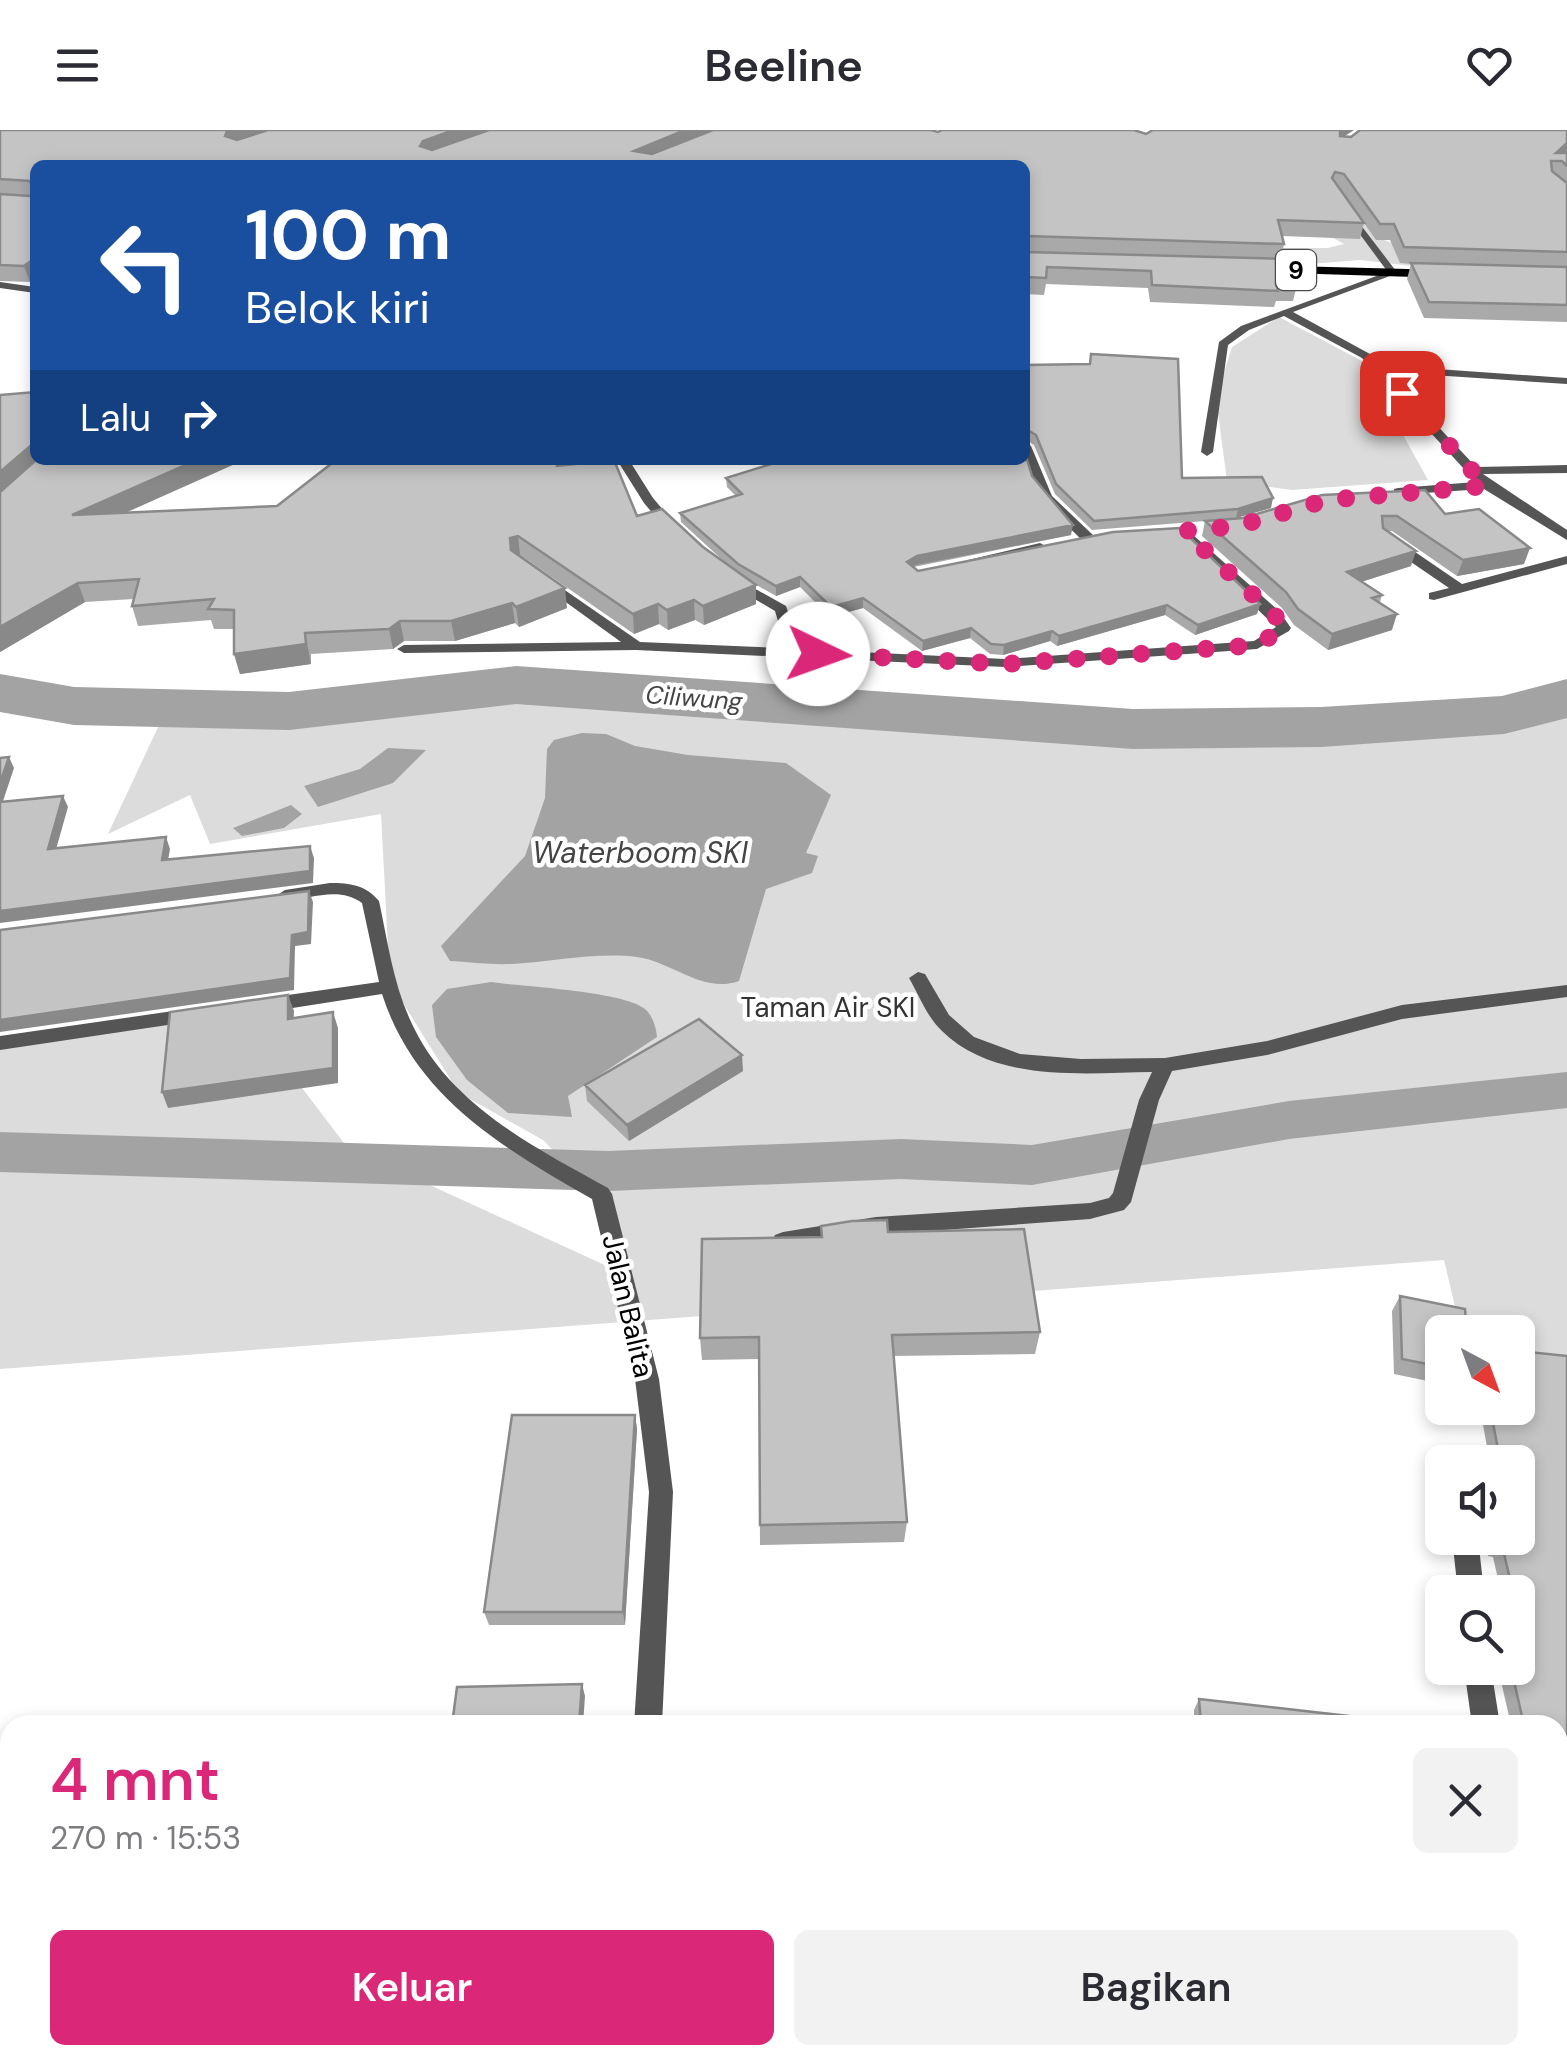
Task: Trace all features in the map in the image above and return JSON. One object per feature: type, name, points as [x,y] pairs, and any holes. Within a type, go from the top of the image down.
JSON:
[{"type":"highway","name":"9","points":[[1236,267],[1470,274]]},
{"type":"street","points":[[1207,452],[1223,344],[1245,328],[1393,273],[1334,193]]},
{"type":"street","points":[[0,286],[30,289]]},
{"type":"street","points":[[1284,312],[1353,347],[1380,368],[1486,486],[1566,538]]},
{"type":"street","points":[[1380,368],[1567,381]]},
{"type":"street","points":[[1030,458],[1046,498],[1094,538],[1072,542]]},
{"type":"street","points":[[626,465],[648,500],[682,538]]},
{"type":"street","points":[[1470,470],[1567,470]]},
{"type":"street","points":[[1378,493],[1486,486]]},
{"type":"street","points":[[1166,532],[1202,530]]},
{"type":"street","points":[[404,649],[636,646],[1006,664],[1257,645],[1284,628],[1274,614],[1184,531]]},
{"type":"street","points":[[1384,537],[1458,588]]},
{"type":"street","points":[[954,565],[1056,544]]},
{"type":"street","points":[[1434,596],[1567,560]]},
{"type":"street","points":[[535,574],[636,646]]},
{"type":"street","points":[[722,574],[781,609],[790,638],[788,652]]},
{"type":"street","name":"Jalan Balita","points":[[273,898],[351,888],[364,894],[370,901],[389,987],[416,1052],[443,1088],[505,1138],[602,1194],[647,1379],[661,1492],[649,1715]]},
{"type":"street","points":[[918,978],[947,1025],[970,1043],[1026,1062],[1069,1065],[1165,1065],[1267,1048],[1402,1012],[1567,990]]},
{"type":"street","points":[[0,1043],[389,987]]},
{"type":"street","points":[[767,1244],[876,1226],[1090,1211],[1116,1204],[1127,1182],[1149,1100],[1165,1065]]},
{"type":"street","points":[[1480,1685],[1485,1715]]},
{"type":"green space","points":[[1338,204],[1356,208],[1362,223],[1374,230],[1375,236],[1394,244],[1567,242],[1421,267],[1360,260],[1309,264],[1281,257],[1281,248],[1344,244],[1321,231]]},
{"type":"green space","points":[[1279,317],[1362,361],[1428,480],[1292,490],[1227,481],[1216,398],[1232,347]]},
{"type":"green space","name":"Taman Air SKI","points":[[516,685],[1133,729],[1496,716],[1567,698],[1567,1355],[1535,1354],[1535,1315],[1457,1315],[1444,1260],[0,1369],[0,1041],[242,1009],[347,1147],[620,1272],[596,1195],[543,1140],[459,1093],[398,995],[388,947],[381,814],[210,844],[190,795],[108,834],[167,708],[289,711]]},
{"type":"water","name":"Waterboom SKI","points":[[582,733],[606,734],[635,746],[688,755],[786,763],[831,795],[806,853],[818,856],[812,873],[766,889],[739,981],[726,984],[700,980],[637,957],[590,956],[512,964],[450,961],[441,946],[525,856],[545,798],[547,749],[554,740]]},
{"type":"water","points":[[388,748],[426,750],[393,783],[318,807],[304,786],[360,769]]},
{"type":"water","points":[[291,805],[302,814],[284,828],[242,836],[233,828]]},
{"type":"water","points":[[491,982],[595,994],[633,1003],[650,1015],[657,1037],[568,1096],[572,1117],[508,1113],[467,1080],[436,1037],[432,1005],[447,989]]},
{"type":"building","points":[[0,130],[231,130],[225,136],[237,140],[268,130],[454,130],[423,141],[420,146],[432,150],[489,130],[685,130],[634,151],[652,154],[713,130],[1134,130],[1146,134],[1153,130],[1340,130],[1340,136],[1351,137],[1360,130],[1567,130],[1567,143],[1556,153],[1567,153],[1567,166],[1562,161],[1551,161],[1552,171],[1567,183],[1567,252],[1404,247],[1394,224],[1380,224],[1344,174],[1335,172],[1332,178],[1364,223],[1278,220],[1284,244],[1030,236],[1030,160],[30,160],[30,181],[0,179]]},
{"type":"building","points":[[0,194],[30,196],[30,262],[24,266],[0,265]]},
{"type":"building","points":[[1030,252],[1289,259],[1297,285],[1276,284],[1278,291],[1152,285],[1151,271],[1047,267],[1046,278],[1030,277]]},
{"type":"building","points":[[1411,263],[1567,267],[1567,305],[1429,302]]},
{"type":"building","points":[[1091,354],[1178,359],[1182,478],[1262,477],[1273,498],[1238,509],[1094,521],[1056,484],[1036,435],[1030,431],[1030,365],[1090,364]]},
{"type":"building","points":[[30,392],[30,446],[0,472],[0,395]]},
{"type":"building","points":[[30,465],[186,465],[72,515],[277,506],[330,465],[616,465],[637,516],[662,509],[703,547],[756,585],[703,606],[694,600],[667,610],[658,604],[633,614],[518,536],[510,538],[511,550],[565,588],[516,607],[512,603],[451,621],[400,621],[389,629],[305,633],[306,644],[234,654],[234,610],[208,609],[214,599],[132,606],[139,579],[78,583],[0,627],[0,492]]},
{"type":"building","points":[[768,465],[1029,465],[1032,476],[1073,525],[917,556],[907,562],[918,571],[1113,532],[1180,528],[1260,604],[1198,625],[1167,605],[1059,636],[1052,631],[1004,645],[991,644],[971,628],[923,641],[863,598],[831,607],[800,577],[776,586],[738,564],[680,513],[742,494],[726,478]]},
{"type":"building","points":[[1425,490],[1445,514],[1479,509],[1530,548],[1463,560],[1397,516],[1382,516],[1383,528],[1416,551],[1347,572],[1382,595],[1372,598],[1397,614],[1332,634],[1298,609],[1286,592],[1205,521],[1243,518],[1322,495]]},
{"type":"building","points":[[9,757],[0,783],[0,758]]},
{"type":"building","points":[[63,796],[48,849],[166,837],[162,860],[310,846],[310,871],[0,911],[0,802]]},
{"type":"building","points":[[309,891],[308,932],[292,935],[290,978],[0,1020],[0,930]]},
{"type":"building","points":[[288,995],[288,1019],[333,1012],[333,1068],[162,1092],[170,1012]]},
{"type":"building","points":[[699,1019],[742,1055],[627,1125],[585,1085]]},
{"type":"building","points":[[887,1220],[888,1232],[1024,1229],[1040,1332],[892,1335],[907,1522],[760,1525],[759,1337],[700,1338],[702,1239],[822,1237],[821,1226]]},
{"type":"building","points":[[1400,1296],[1465,1309],[1466,1315],[1425,1315],[1425,1364],[1402,1359]]},
{"type":"building","points":[[1535,1353],[1567,1356],[1567,1715],[1522,1715],[1515,1685],[1535,1685],[1535,1575],[1509,1575],[1504,1555],[1535,1555],[1535,1445],[1497,1445],[1493,1425],[1535,1425]]},
{"type":"building","points":[[512,1415],[635,1415],[623,1612],[484,1612]]},
{"type":"building","points":[[582,1684],[580,1715],[453,1715],[457,1687]]},
{"type":"building","points":[[1199,1699],[1340,1715],[1200,1715]]},
{"type":"waterway","name":"Ciliwung","points":[[0,693],[74,706],[289,711],[516,685],[1133,729],[1321,727],[1504,715],[1567,698]]},
{"type":"waterway","points":[[0,1152],[608,1171],[901,1159],[1032,1165],[1289,1120],[1567,1090]]},
{"type":"route","points":[[818,654],[1006,664],[1257,645],[1284,628],[1274,614],[1184,531],[1238,526],[1327,500],[1486,486],[1402,393]]}]
